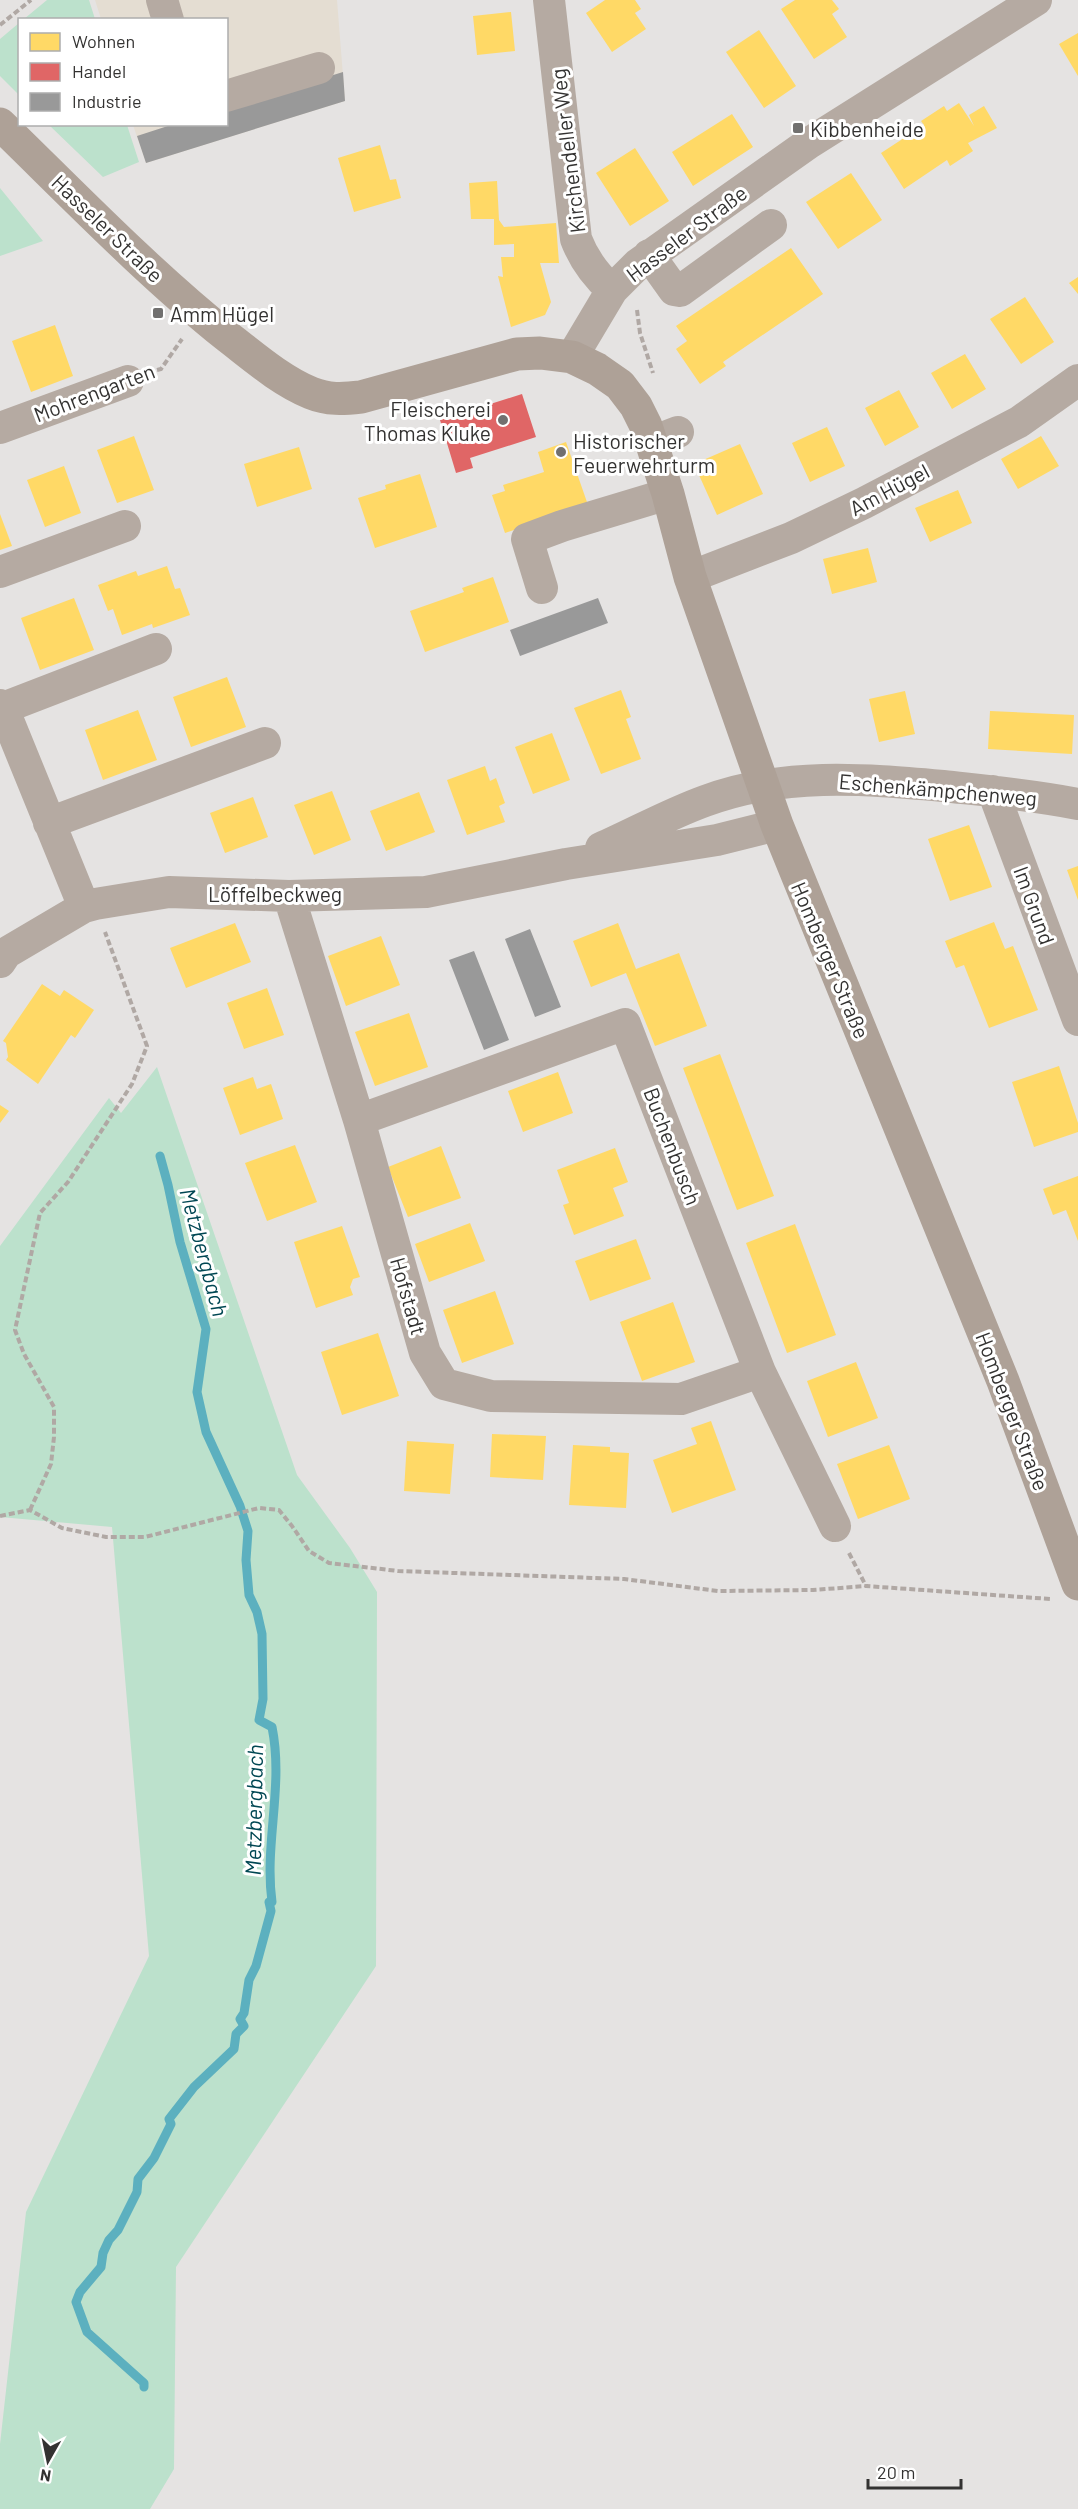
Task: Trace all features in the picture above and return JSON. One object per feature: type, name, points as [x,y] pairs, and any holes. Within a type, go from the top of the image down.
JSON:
[{"type":"main road","name":"Hasseler Straße","points":[[0,124],[200,315],[256,359],[289,381],[325,398],[361,397],[517,354],[540,353],[572,357]]},
{"type":"main road","name":"Homberger Straße","points":[[572,357],[597,369],[620,385],[665,437],[668,494],[690,577],[777,825],[1004,1381],[1066,1591]]},
{"type":"street","points":[[162,0],[167,18]]},
{"type":"street","name":"Kirchendeller Weg","points":[[549,0],[576,239],[583,256],[604,283]]},
{"type":"street","name":"Hasseler Straße","points":[[572,357],[604,283],[644,260],[809,143],[1035,0]]},
{"type":"street","points":[[228,95],[320,68]]},
{"type":"street","points":[[644,260],[674,290],[680,291],[771,225]]},
{"type":"street","name":"Am Hügel","points":[[690,577],[791,538],[864,503],[1019,422],[1078,380]]},
{"type":"street","name":"Mohrengarten","points":[[0,428],[128,381]]},
{"type":"street","points":[[542,588],[527,540],[562,526],[668,494]]},
{"type":"street","points":[[0,572],[125,526]]},
{"type":"street","points":[[89,905],[49,823],[2,706],[156,649]]},
{"type":"street","points":[[49,823],[265,743]]},
{"type":"street","name":"Eschenkämpchenweg","points":[[763,785],[817,779],[868,779],[993,791],[1078,804]]},
{"type":"street","name":"Löffelbeckweg","points":[[566,864],[705,800],[763,785]]},
{"type":"street","name":"Im Grund","points":[[993,791],[1078,1020]]},
{"type":"street","name":"Löffelbeckweg","points":[[0,962],[6,953],[89,905],[169,892],[289,896],[426,892],[566,864],[717,840],[777,825]]},
{"type":"street","name":"Hofstadt","points":[[289,896],[359,1120],[425,1353],[444,1384],[491,1396],[681,1399],[760,1372]]},
{"type":"street","name":"Buchenbusch","points":[[359,1120],[626,1024],[760,1372],[835,1526]]},
{"type":"path","points":[[0,25],[31,0]]},
{"type":"path","points":[[644,260],[636,306],[640,333],[655,377]]},
{"type":"path","name":"Mohrengarten","points":[[128,381],[161,369],[200,315]]},
{"type":"path","points":[[30,1510],[51,1464],[54,1437],[54,1407],[24,1354],[15,1330],[40,1214],[68,1182],[132,1084],[147,1046],[89,905]]},
{"type":"path","points":[[0,1516],[30,1510],[62,1528],[106,1537],[145,1537],[259,1508],[279,1510],[309,1551],[329,1563],[398,1571],[624,1579],[718,1591],[813,1590],[866,1586],[1066,1591]]},
{"type":"shaded area","points":[[95,0],[337,0],[345,101],[146,163],[133,126],[228,126],[228,18],[101,18]]},
{"type":"green space","points":[[47,0],[89,0],[95,18],[25,18]]},
{"type":"green space","points":[[18,24],[18,94],[0,76],[0,39]]},
{"type":"green space","points":[[50,126],[127,126],[139,162],[103,177]]},
{"type":"green space","points":[[0,188],[43,241],[0,256]]},
{"type":"green space","points":[[157,1067],[297,1475],[350,1548],[377,1592],[376,1966],[176,2267],[174,2469],[150,2509],[0,2509],[0,2444],[26,2212],[149,1956],[112,1527],[0,1517],[0,1246],[109,1098],[121,1113]]},
{"type":"building: Wohnen","points":[[605,0],[635,0],[641,9],[635,13],[646,29],[612,52],[586,13]]},
{"type":"building: Wohnen","points":[[795,0],[832,0],[839,9],[832,14],[847,37],[814,59],[781,9]]},
{"type":"building: Wohnen","points":[[511,12],[515,51],[477,55],[473,16]]},
{"type":"building: Wohnen","points":[[759,30],[796,86],[764,108],[726,52]]},
{"type":"building: Wohnen","points":[[1078,33],[1078,76],[1059,44]]},
{"type":"building: Wohnen","points":[[959,103],[974,126],[969,115],[984,106],[997,128],[968,143],[973,151],[950,166],[947,160],[904,189],[881,153],[924,125],[921,121],[944,106],[947,111]]},
{"type":"building: Wohnen","points":[[732,114],[753,147],[693,186],[672,152]]},
{"type":"building: Wohnen","points":[[380,145],[390,180],[396,179],[401,198],[354,212],[338,158]]},
{"type":"building: Wohnen","points":[[635,148],[669,201],[630,226],[596,173]]},
{"type":"building: Wohnen","points":[[851,173],[882,220],[838,249],[806,202]]},
{"type":"building: Wohnen","points":[[497,181],[499,220],[504,227],[556,223],[559,263],[540,263],[551,302],[545,315],[511,327],[498,276],[503,277],[501,257],[514,257],[514,244],[494,245],[494,219],[471,219],[469,183]]},
{"type":"building: Wohnen","points":[[791,248],[823,294],[723,362],[726,366],[700,384],[676,349],[687,341],[676,326]]},
{"type":"building: Wohnen","points":[[1078,277],[1078,294],[1069,283]]},
{"type":"building: Wohnen","points":[[1025,297],[1054,342],[1021,364],[990,319]]},
{"type":"building: Wohnen","points":[[55,325],[73,376],[31,392],[12,341]]},
{"type":"building: Wohnen","points":[[965,354],[986,389],[952,409],[931,373]]},
{"type":"building: Wohnen","points":[[899,390],[919,427],[885,446],[865,408]]},
{"type":"building: Wohnen","points":[[827,427],[845,466],[810,482],[792,443]]},
{"type":"building: Wohnen","points":[[134,436],[154,490],[117,503],[97,450]]},
{"type":"building: Wohnen","points":[[1041,436],[1059,466],[1018,489],[1001,459]]},
{"type":"building: Wohnen","points":[[566,442],[588,505],[505,533],[492,495],[505,491],[503,485],[544,472],[538,452]]},
{"type":"building: Wohnen","points":[[740,444],[763,494],[717,515],[694,464]]},
{"type":"building: Wohnen","points":[[299,447],[312,489],[257,507],[244,464]]},
{"type":"building: Wohnen","points":[[64,466],[81,513],[45,527],[27,480]]},
{"type":"building: Wohnen","points":[[420,474],[437,527],[375,548],[358,498],[386,489],[385,485]]},
{"type":"building: Wohnen","points":[[958,490],[972,523],[930,542],[915,508]]},
{"type":"building: Wohnen","points":[[0,514],[12,546],[0,550]]},
{"type":"building: Wohnen","points":[[868,548],[877,582],[832,594],[823,559]]},
{"type":"building: Wohnen","points":[[167,566],[175,589],[180,588],[190,615],[153,628],[152,624],[122,635],[113,609],[108,611],[98,585],[136,571],[138,576]]},
{"type":"building: Wohnen","points":[[493,577],[509,622],[425,652],[410,611],[464,592],[462,588]]},
{"type":"building: Wohnen","points":[[74,598],[94,650],[40,670],[21,618]]},
{"type":"building: Wohnen","points":[[227,677],[246,727],[191,747],[173,697]]},
{"type":"building: Wohnen","points":[[621,690],[631,717],[626,719],[641,759],[601,774],[574,708]]},
{"type":"building: Wohnen","points":[[905,691],[915,734],[879,742],[869,699]]},
{"type":"building: Wohnen","points":[[138,710],[157,760],[103,780],[85,730]]},
{"type":"building: Wohnen","points":[[990,711],[1074,715],[1072,754],[988,749]]},
{"type":"building: Wohnen","points":[[552,733],[570,780],[533,794],[515,747]]},
{"type":"building: Wohnen","points":[[485,766],[490,781],[496,778],[505,803],[499,806],[505,822],[467,835],[447,780]]},
{"type":"building: Wohnen","points":[[332,791],[351,840],[314,855],[294,805]]},
{"type":"building: Wohnen","points":[[419,792],[435,832],[386,851],[370,811]]},
{"type":"building: Wohnen","points":[[253,797],[268,837],[225,853],[210,813]]},
{"type":"building: Wohnen","points":[[969,825],[992,887],[950,901],[928,839]]},
{"type":"building: Wohnen","points":[[1078,866],[1078,900],[1067,870]]},
{"type":"building: Wohnen","points":[[994,922],[1005,949],[1013,946],[1038,1010],[989,1028],[964,965],[956,968],[945,941]]},
{"type":"building: Wohnen","points":[[235,923],[251,962],[186,988],[170,948]]},
{"type":"building: Wohnen","points":[[618,923],[636,969],[679,953],[707,1026],[655,1046],[626,973],[591,987],[573,941]]},
{"type":"building: Wohnen","points":[[381,936],[400,985],[346,1006],[328,956]]},
{"type":"building: Wohnen","points":[[42,984],[60,996],[64,990],[94,1010],[75,1038],[71,1035],[38,1084],[6,1060],[8,1057],[6,1043],[3,1041]]},
{"type":"building: Wohnen","points":[[267,988],[284,1035],[244,1049],[227,1003]]},
{"type":"building: Wohnen","points":[[409,1013],[428,1067],[375,1086],[355,1032]]},
{"type":"building: Wohnen","points":[[720,1054],[774,1196],[737,1210],[683,1068]]},
{"type":"building: Wohnen","points":[[1059,1066],[1078,1123],[1078,1132],[1034,1147],[1012,1082]]},
{"type":"building: Wohnen","points":[[558,1072],[573,1113],[523,1132],[508,1091]]},
{"type":"building: Wohnen","points":[[253,1077],[257,1089],[271,1084],[283,1119],[240,1135],[223,1088]]},
{"type":"building: Wohnen","points":[[0,1105],[9,1111],[0,1123]]},
{"type":"building: Wohnen","points":[[295,1145],[317,1202],[267,1221],[245,1163]]},
{"type":"building: Wohnen","points":[[441,1146],[461,1198],[408,1217],[388,1167]]},
{"type":"building: Wohnen","points":[[615,1148],[628,1182],[613,1188],[624,1216],[574,1235],[563,1205],[569,1203],[557,1170]]},
{"type":"building: Wohnen","points":[[1078,1176],[1078,1241],[1066,1210],[1053,1215],[1043,1189]]},
{"type":"building: Wohnen","points":[[470,1223],[485,1261],[429,1282],[415,1244]]},
{"type":"building: Wohnen","points":[[795,1224],[836,1335],[787,1353],[746,1243]]},
{"type":"building: Wohnen","points":[[342,1226],[360,1277],[353,1279],[350,1287],[353,1295],[316,1308],[294,1242]]},
{"type":"building: Wohnen","points":[[636,1239],[651,1279],[590,1301],[575,1261]]},
{"type":"building: Wohnen","points":[[495,1291],[514,1344],[462,1363],[443,1310]]},
{"type":"building: Wohnen","points":[[673,1302],[695,1362],[642,1381],[620,1322]]},
{"type":"building: Wohnen","points":[[378,1333],[399,1396],[342,1415],[321,1352]]},
{"type":"building: Wohnen","points":[[856,1362],[878,1418],[828,1437],[807,1381]]},
{"type":"building: Wohnen","points":[[711,1421],[736,1490],[672,1513],[653,1460],[697,1444],[691,1428]]},
{"type":"building: Wohnen","points":[[492,1434],[546,1436],[543,1480],[490,1477]]},
{"type":"building: Wohnen","points":[[407,1441],[454,1444],[450,1494],[404,1491]]},
{"type":"building: Wohnen","points":[[573,1445],[610,1447],[610,1452],[629,1453],[626,1508],[569,1505]]},
{"type":"building: Wohnen","points":[[889,1445],[910,1499],[858,1519],[837,1464]]},
{"type":"building: Handel","points":[[522,394],[536,437],[470,458],[473,468],[456,473],[440,420]]},
{"type":"building: Industrie","points":[[343,72],[345,101],[146,163],[137,136],[168,126],[228,126],[228,107]]},
{"type":"building: Industrie","points":[[598,598],[608,623],[520,656],[510,630]]},
{"type":"building: Industrie","points":[[530,929],[561,1007],[535,1017],[505,939]]},
{"type":"building: Industrie","points":[[474,951],[509,1040],[484,1050],[449,960]]},
{"type":"waterway","name":"Metzbergbach","points":[[144,2387],[144,2383],[87,2332],[76,2302],[80,2292],[101,2267],[103,2253],[109,2240],[118,2230],[137,2192],[138,2179],[154,2158],[171,2124],[169,2119],[194,2087],[234,2049],[236,2034],[244,2026],[240,2019],[244,2013],[249,1980],[256,1966],[271,1911],[269,1902],[272,1902],[270,1858],[276,1771],[272,1727],[259,1720],[263,1699],[262,1634],[257,1612],[249,1595],[246,1560],[248,1531],[240,1506],[206,1432],[197,1392],[206,1329],[180,1242],[160,1156]]},
{"type":"place","name":"Kibbenheide","points":[[798,128]]},
{"type":"place","name":"Amm Hügel","points":[[158,313]]},
{"type":"place","name":"Fleischerei Thomas Kluke","points":[[503,420]]},
{"type":"place","name":"Historischer Feuerwehrturm","points":[[561,452]]}]
